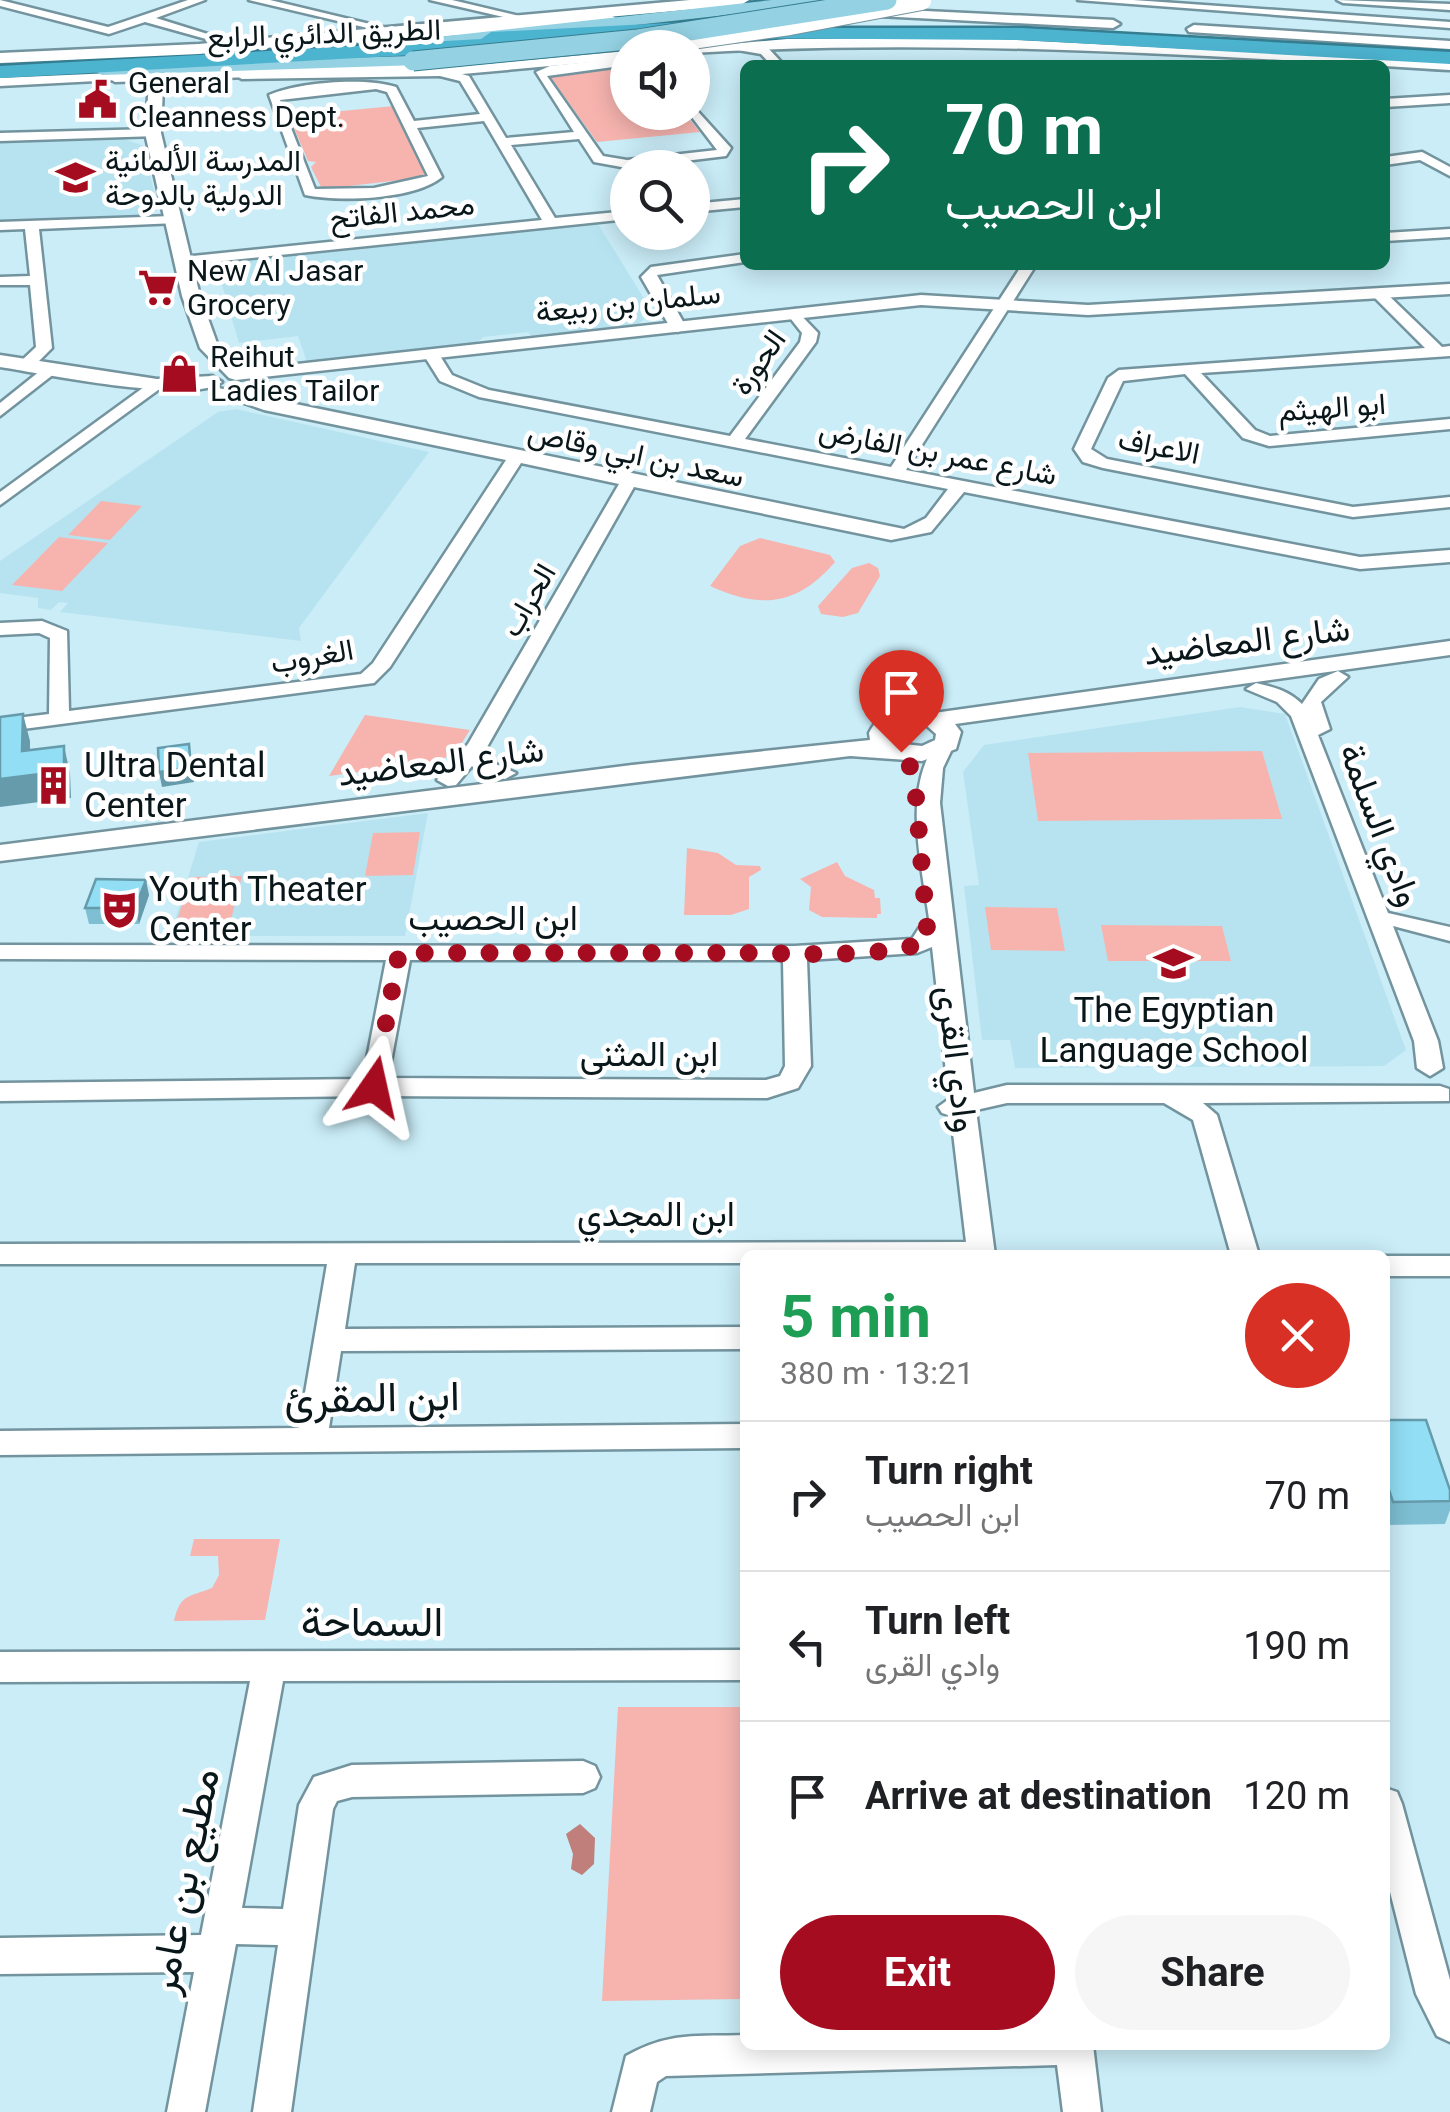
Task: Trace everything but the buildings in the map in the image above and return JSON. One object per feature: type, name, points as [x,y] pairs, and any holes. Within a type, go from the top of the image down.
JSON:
[{"type":"highway","points":[[438,42],[676,29],[900,26],[1094,31],[1450,55]]},
{"type":"highway","points":[[55,71],[602,38],[789,32],[1021,34],[1450,55]]},
{"type":"highway","points":[[1338,38],[1450,55]]},
{"type":"highway","name":"الطريق الدائري الرابع","points":[[0,71],[438,42]]},
{"type":"highway","points":[[1219,52],[1450,55]]},
{"type":"highway","name":"الطريق الدائري الرابع","points":[[0,71],[55,71]]},
{"type":"main road","name":"الطريق الدائري الرابع","points":[[0,71],[199,50],[343,29],[393,31],[487,17],[530,20],[741,0]]},
{"type":"main road","name":"الطريق الدائري الرابع","points":[[438,42],[818,0]]},
{"type":"main road","name":"الطريق الدائري الرابع","points":[[55,71],[413,61],[638,40],[887,0]]},
{"type":"main road","points":[[710,36],[924,0]]},
{"type":"main road","name":"الطريق الدائري الرابع","points":[[0,71],[156,79],[610,55]]},
{"type":"street","points":[[166,0],[185,5]]},
{"type":"street","points":[[0,2],[90,27],[111,38],[146,19],[199,0]]},
{"type":"street","points":[[255,0],[343,29]]},
{"type":"street","points":[[436,0],[487,17]]},
{"type":"street","points":[[1084,0],[1450,25]]},
{"type":"street","points":[[1343,0],[1450,7]]},
{"type":"street","points":[[1384,3],[1384,21]]},
{"type":"street","points":[[776,12],[977,16],[1338,38]]},
{"type":"street","points":[[199,50],[644,18]]},
{"type":"street","points":[[146,19],[224,41]]},
{"type":"street","points":[[728,46],[770,53],[782,47],[831,41]]},
{"type":"street","points":[[710,48],[831,41],[1037,41],[1219,52]]},
{"type":"street","points":[[770,53],[775,60]]},
{"type":"street","points":[[242,75],[440,72],[610,56]]},
{"type":"street","points":[[610,58],[540,73],[600,158],[618,164],[721,152],[725,148],[710,130]]},
{"type":"street","points":[[440,72],[466,79],[489,68]]},
{"type":"street","points":[[0,360],[159,385],[230,380],[201,330],[172,220],[153,133],[156,79]]},
{"type":"street","points":[[466,79],[551,224]]},
{"type":"street","points":[[382,86],[391,88],[410,125],[434,180],[404,187],[315,194],[308,189],[274,98],[287,92],[382,86]]},
{"type":"street","points":[[1390,103],[1450,99]]},
{"type":"street","points":[[410,125],[488,117]]},
{"type":"street","points":[[0,137],[153,133]]},
{"type":"street","points":[[504,142],[582,135]]},
{"type":"street","points":[[1390,160],[1422,156],[1450,172]]},
{"type":"street","points":[[710,206],[740,203]]},
{"type":"street","name":"محمد الفاتح","points":[[183,260],[610,217]]},
{"type":"street","points":[[0,226],[172,220]]},
{"type":"street","points":[[26,365],[44,348],[32,225]]},
{"type":"street","points":[[1390,233],[1450,233]]},
{"type":"street","points":[[678,327],[648,277],[651,271],[740,259]]},
{"type":"street","points":[[898,472],[1026,270]]},
{"type":"street","points":[[0,281],[36,280]]},
{"type":"street","name":"سلمان بن ربيعة","points":[[230,380],[432,354],[934,300],[1088,310],[1450,289]]},
{"type":"street","name":"الاعراف","points":[[1380,294],[1444,351]]},
{"type":"street","name":"الحورة","points":[[735,441],[808,342],[810,333],[796,314]]},
{"type":"street","name":"الاعراف","points":[[1444,351],[1119,375],[1083,452],[1102,463],[1344,510],[1450,502]]},
{"type":"street","name":"شارع عمر بن الفارض","points":[[432,354],[446,378],[470,390],[1360,563],[1450,556]]},
{"type":"street","name":"ابو الهيثم","points":[[1188,368],[1249,434],[1268,441],[1450,424]]},
{"type":"street","points":[[0,411],[51,370]]},
{"type":"street","name":"سعد بن ابي وقاص","points":[[230,380],[278,406],[905,536],[921,531],[937,519],[960,484]]},
{"type":"street","points":[[0,500],[159,385]]},
{"type":"street","name":"الغروب","points":[[0,726],[367,679],[380,667],[516,456]]},
{"type":"street","name":"الحراب","points":[[448,780],[477,747],[628,481]]},
{"type":"street","points":[[0,629],[42,627],[60,635],[59,720]]},
{"type":"street","name":"شارع المعاضيد","points":[[942,735],[1450,648]]},
{"type":"street","name":"شارع المعاضيد","points":[[942,735],[1450,660]]},
{"type":"street","name":"وادي السلمة","points":[[1338,677],[1316,692],[1311,701],[1313,712],[1393,919],[1440,1078]]},
{"type":"street","name":"وادي السلمة","points":[[1256,689],[1284,698],[1300,714],[1440,1078]]},
{"type":"street","points":[[900,717],[942,735],[924,754],[892,743],[900,717]]},
{"type":"street","name":"وادي القرى","points":[[942,735],[930,776],[930,822],[953,1077],[975,1250]]},
{"type":"street","name":"شارع المعاضيد","points":[[0,838],[505,773],[892,743]]},
{"type":"street","name":"شارع المعاضيد","points":[[0,853],[892,743]]},
{"type":"street","name":"وادي القرى","points":[[892,743],[914,773],[931,971],[953,1077]]},
{"type":"street","points":[[477,747],[476,755],[483,766],[505,773]]},
{"type":"street","points":[[1393,919],[1450,934]]},
{"type":"street","name":"ابن الحصيب","points":[[0,952],[795,953],[917,946],[928,940],[927,933]]},
{"type":"street","points":[[1403,951],[1425,939],[1450,934]]},
{"type":"street","name":"ابن الحصيب","points":[[866,951],[918,954],[928,960],[931,971]]},
{"type":"street","points":[[374,1087],[399,953]]},
{"type":"street","name":"ابن المثنى","points":[[0,1092],[781,1087],[796,1075],[800,1055],[795,953]]},
{"type":"street","points":[[953,1077],[1002,1085],[1390,1086],[1440,1078]]},
{"type":"street","points":[[957,1107],[1007,1094],[1243,1096],[1440,1078]]},
{"type":"street","points":[[1162,1096],[1204,1115],[1244,1250]]},
{"type":"street","points":[[1208,1125],[1230,1101],[1243,1096]]},
{"type":"street","points":[[312,1440],[343,1251]]},
{"type":"street","name":"ابن المجدي","points":[[0,1254],[740,1252]]},
{"type":"street","points":[[1390,1266],[1450,1266]]},
{"type":"street","points":[[330,1340],[740,1338]]},
{"type":"street","name":"ابن المقرئ","points":[[0,1443],[740,1436]]},
{"type":"street","name":"السماحة","points":[[0,1667],[740,1665]]},
{"type":"street","name":"مطيع بن عامر","points":[[186,2112],[269,1666]]},
{"type":"street","points":[[272,2112],[316,1805],[321,1794],[335,1783],[583,1777]]},
{"type":"street","points":[[1390,1823],[1435,1994],[1450,2023]]},
{"type":"street","points":[[0,1956],[217,1940],[300,1928]]},
{"type":"street","points":[[630,2112],[640,2070],[662,2057],[902,2050]]},
{"type":"street","points":[[1075,2050],[1082,2112]]},
{"type":"shaded area","points":[[610,66],[610,130],[700,132],[597,142],[549,75]]},
{"type":"shaded area","points":[[394,106],[428,177],[322,189],[311,167],[316,162],[308,161],[289,116]]},
{"type":"shaded area","name":"المدرسة الألمانية الدولية بالدوحة","points":[[123,139],[142,145],[159,209],[147,216],[0,221],[0,142]]},
{"type":"shaded area","points":[[598,224],[610,250],[614,250],[653,313],[638,324],[484,337],[476,343],[307,362],[298,336],[239,343],[218,272],[239,261]]},
{"type":"shaded area","points":[[236,409],[429,452],[299,628],[301,641],[60,612],[68,603],[59,602],[51,610],[38,608],[38,598],[0,593],[0,561],[218,412]]},
{"type":"shaded area","points":[[101,501],[142,506],[110,540],[68,535]]},
{"type":"shaded area","points":[[59,537],[108,543],[62,591],[12,585]]},
{"type":"shaded area","points":[[760,538],[830,555],[835,562],[807,587],[778,599],[746,598],[710,586],[740,546]]},
{"type":"shaded area","points":[[869,563],[878,568],[880,576],[858,613],[843,617],[821,614],[818,606],[852,568]]},
{"type":"shaded area","name":"The Egyptian Language School","points":[[1240,707],[1285,714],[1406,1050],[1384,1066],[1015,1068],[1010,1040],[982,1040],[964,886],[979,885],[963,772],[984,745]]},
{"type":"shaded area","points":[[365,715],[470,730],[458,749],[440,761],[329,776]]},
{"type":"shaded area","points":[[1262,751],[1282,819],[1038,821],[1028,753]]},
{"type":"shaded area","points":[[428,813],[405,936],[170,936],[199,842]]},
{"type":"shaded area","points":[[420,832],[413,875],[365,876],[373,833]]},
{"type":"shaded area","points":[[687,848],[718,853],[736,865],[760,866],[761,870],[749,877],[749,909],[731,915],[684,915]]},
{"type":"shaded area","points":[[837,862],[845,876],[874,890],[875,898],[880,898],[881,914],[877,918],[822,917],[809,910],[811,887],[800,879]]},
{"type":"shaded area","points":[[242,876],[231,920],[177,921],[190,877]]},
{"type":"shaded area","points":[[985,907],[1057,908],[1065,951],[991,950]]},
{"type":"shaded area","points":[[1101,925],[1222,926],[1231,961],[1108,961]]},
{"type":"shaded area","points":[[194,1539],[280,1539],[265,1620],[174,1621],[183,1601],[212,1588],[219,1575],[218,1556],[190,1556]]},
{"type":"shaded area","points":[[618,1707],[740,1707],[740,1999],[602,2001]]},
{"type":"shaded area","points":[[580,1824],[595,1838],[594,1864],[582,1875],[571,1869],[573,1854],[566,1834]]},
{"type":"place","name":"General Cleanness Dept.","points":[[98,99]]},
{"type":"place","name":"المدرسة الألمانية الدولية بالدوحة","points":[[75,177]]},
{"type":"place","name":"New Al Jasar Grocery","points":[[157,287]]},
{"type":"place","name":"Reihut Ladies Tailor","points":[[180,373]]},
{"type":"place","name":"Ultra Dental Center","points":[[54,785]]},
{"type":"place","name":"Youth Theater Center","points":[[119,909]]},
{"type":"place","name":"The Egyptian Language School","points":[[1174,963]]},
{"type":"route","points":[[374,1087],[399,953],[795,953],[866,951],[917,946],[928,940],[914,773],[901,752]]}]
